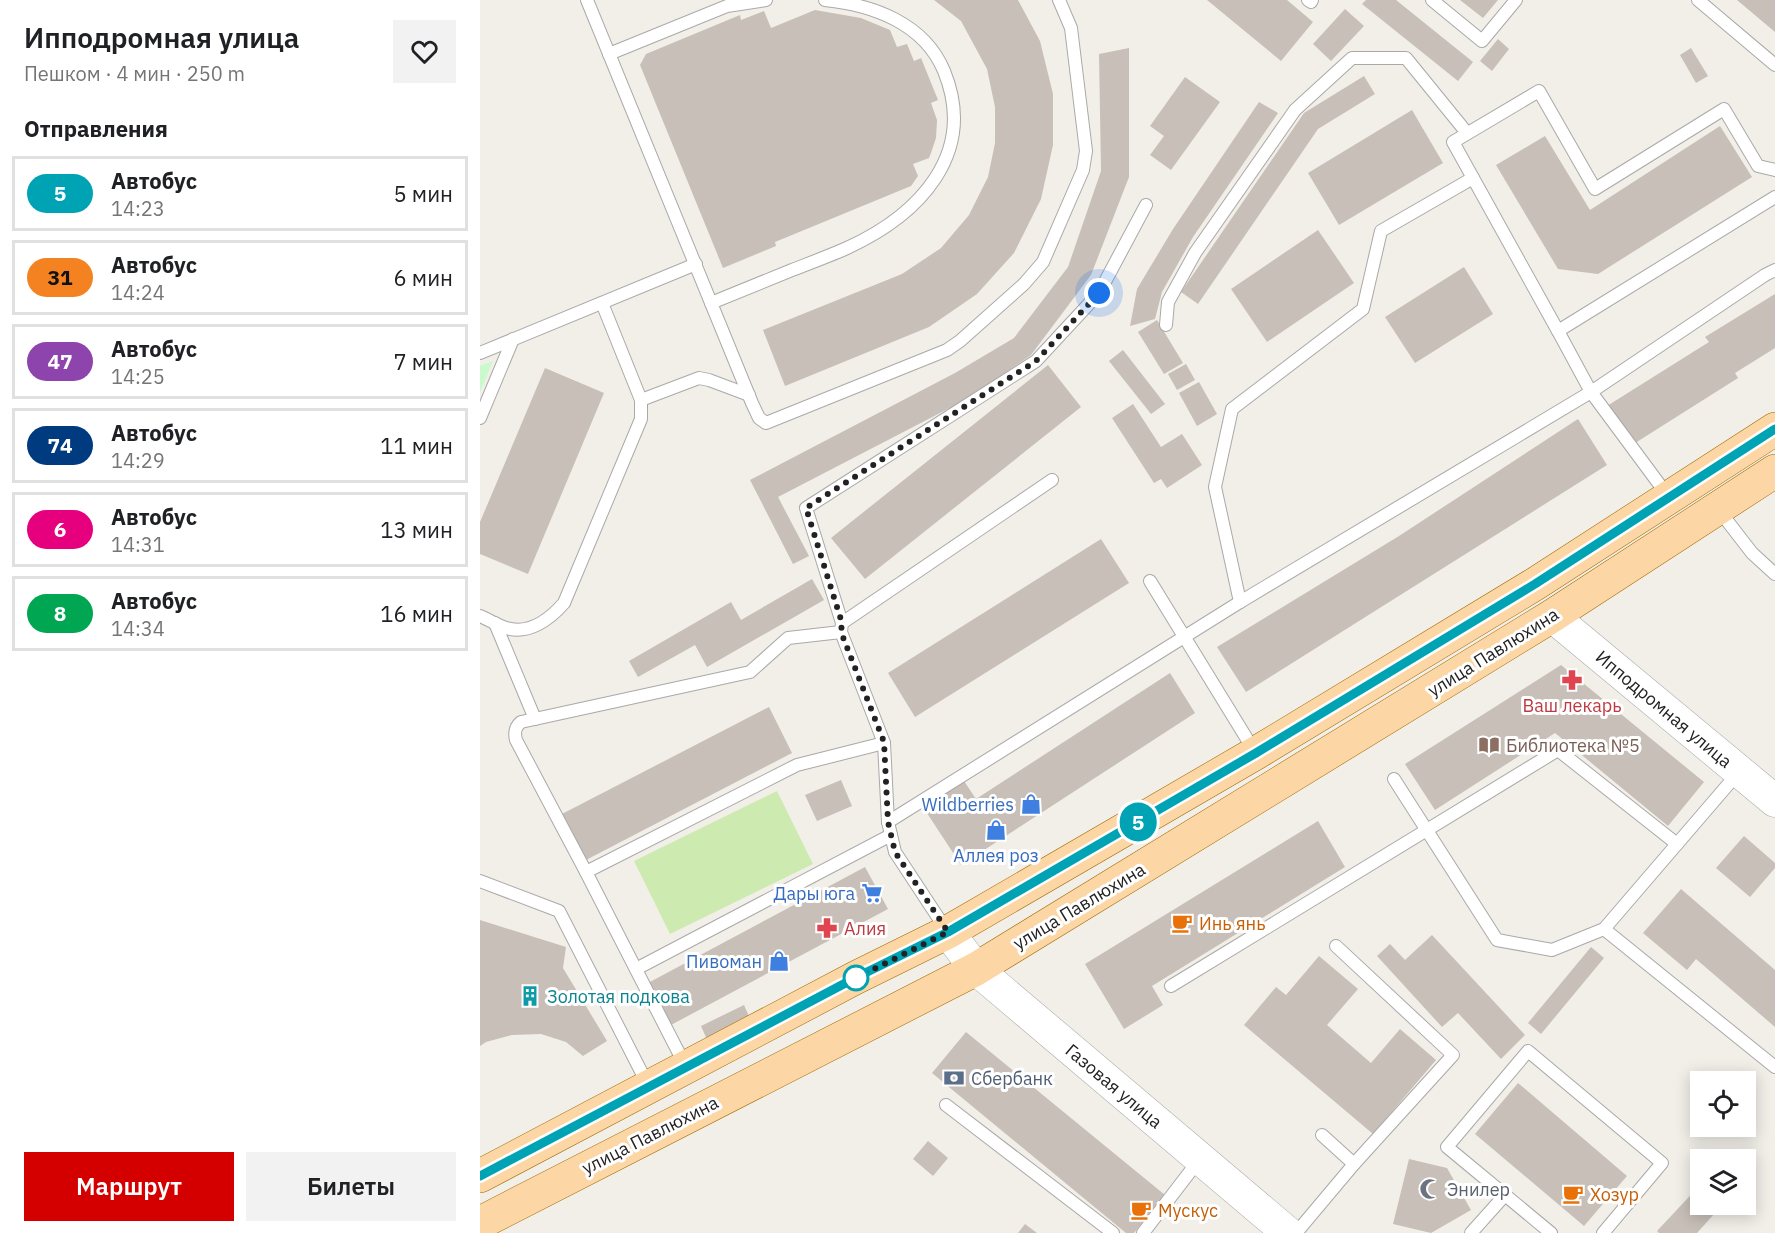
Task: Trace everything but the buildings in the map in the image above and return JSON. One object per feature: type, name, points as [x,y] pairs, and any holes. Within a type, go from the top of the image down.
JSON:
[{"type":"main road","name":"улица Павлюхина","points":[[480,1176],[855,978],[948,932],[1256,753],[1535,584],[1775,429]]},
{"type":"main road","name":"улица Павлюхина","points":[[480,1223],[976,969],[1552,616],[1775,471]]},
{"type":"street","name":"Ипподромная улица","points":[[1552,616],[1775,801]]},
{"type":"street","name":"Газовая улица","points":[[948,932],[976,969],[1288,1233]]},
{"type":"lane","points":[[587,0],[749,395],[759,418],[766,423],[941,353],[960,340],[1024,284],[1036,270],[1049,249],[1079,180],[1086,151],[1071,28],[1059,0]]},
{"type":"lane","points":[[609,54],[727,6],[766,0]]},
{"type":"lane","points":[[711,303],[847,248],[877,231],[913,206],[933,183],[947,158],[953,136],[954,102],[940,61],[927,44],[913,30],[895,18],[862,6],[825,0]]},
{"type":"lane","points":[[1432,0],[1482,41],[1516,0]]},
{"type":"lane","points":[[1698,0],[1775,65]]},
{"type":"lane","points":[[1166,325],[1167,302],[1195,253],[1295,111],[1352,58],[1406,58],[1467,133]]},
{"type":"lane","points":[[1668,497],[1591,392],[1453,142],[1539,91],[1595,189],[1724,109],[1758,166],[1775,170]]},
{"type":"lane","points":[[1240,602],[1215,487],[1232,409],[1363,309],[1381,231],[1473,178]]},
{"type":"lane","points":[[1558,331],[1775,197]]},
{"type":"lane","points":[[948,932],[895,852],[890,829],[884,742],[842,628],[806,508],[1036,361],[1099,293],[1146,205]]},
{"type":"lane","points":[[480,353],[696,264]]},
{"type":"lane","points":[[636,969],[890,829],[1240,602],[1591,392],[1775,270]]},
{"type":"lane","points":[[480,616],[508,628],[528,628],[547,619],[564,603],[641,419],[641,400],[602,303]]},
{"type":"lane","points":[[480,418],[513,339]]},
{"type":"lane","points":[[641,400],[699,378],[749,395]]},
{"type":"lane","points":[[686,1068],[516,740],[514,735],[517,725],[521,722],[750,672],[788,639],[842,628],[1052,480]]},
{"type":"lane","points":[[1717,508],[1752,553],[1775,574]]},
{"type":"lane","points":[[1150,581],[1256,753]]},
{"type":"lane","points":[[495,623],[535,719]]},
{"type":"lane","points":[[586,872],[797,765],[884,742]]},
{"type":"lane","points":[[1171,986],[1558,750],[1677,844]]},
{"type":"lane","points":[[1394,779],[1497,940],[1552,950],[1604,929],[1739,772]]},
{"type":"lane","points":[[480,880],[559,911],[650,1088]]},
{"type":"lane","points":[[1604,929],[1775,1067]]},
{"type":"lane","points":[[1296,1233],[1354,1164],[1453,1055],[1336,946]]},
{"type":"lane","points":[[1551,1233],[1447,1147],[1527,1051],[1662,1162],[1603,1233]]},
{"type":"lane","points":[[946,1105],[1113,1233]]},
{"type":"lane","points":[[1322,1135],[1354,1164]]},
{"type":"lane","points":[[1143,1233],[1200,1159]]},
{"type":"lane","points":[[1471,1233],[1505,1195]]},
{"type":"green space","points":[[493,361],[480,392],[480,366]]},
{"type":"green space","points":[[777,791],[813,864],[670,934],[634,861]]},
{"type":"bus line","name":"5","points":[[480,1176],[855,978],[948,932],[1256,753],[1535,584],[1775,429]]},
{"type":"place","name":"Ваш лекарь","points":[[1572,680]]},
{"type":"place","name":"Библиотека №5","points":[[1489,745]]},
{"type":"place","name":"Wildberries","points":[[1031,804]]},
{"type":"place","name":"Аллея роз","points":[[996,830]]},
{"type":"place","name":"Дары юга","points":[[872,893]]},
{"type":"place","name":"Инь янь","points":[[1182,923]]},
{"type":"place","name":"Алия","points":[[827,928]]},
{"type":"place","name":"Пивоман","points":[[779,961]]},
{"type":"place","name":"Золотая подкова","points":[[530,996]]},
{"type":"place","name":"Сбербанк","points":[[954,1078]]},
{"type":"place","name":"Энилер","points":[[1430,1189]]},
{"type":"place","name":"Хозур","points":[[1573,1194]]},
{"type":"place","name":"Мускус","points":[[1141,1210]]},
{"type":"route","points":[[856,978],[948,932],[895,852],[888,822],[884,742],[841,632],[842,623],[806,508],[1036,361],[1099,293]]}]
